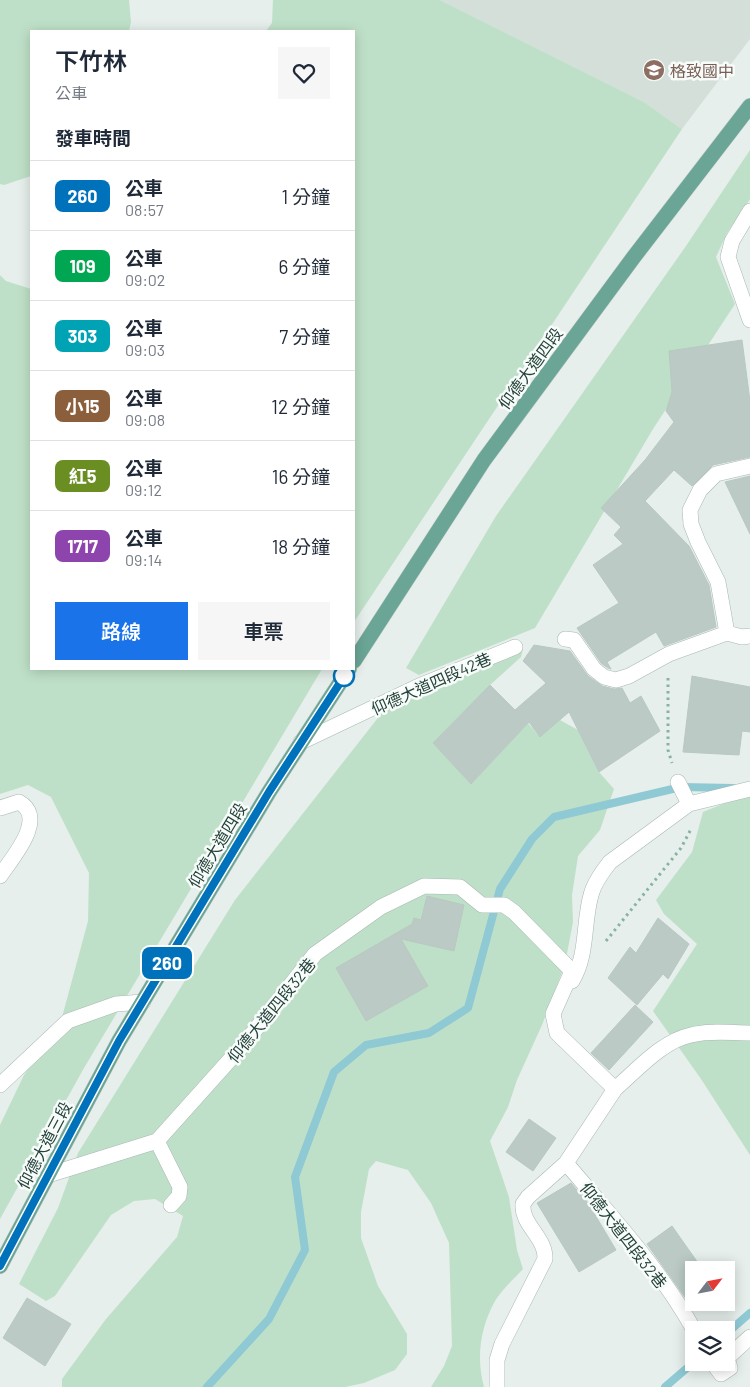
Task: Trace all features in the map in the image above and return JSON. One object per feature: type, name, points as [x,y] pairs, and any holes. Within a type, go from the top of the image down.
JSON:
[{"type":"main road","name":"仰德大道四段","points":[[355,659],[484,460],[633,258],[750,106]]},
{"type":"main road","name":"仰德大道四段","points":[[119,1041],[301,742],[348,670]]},
{"type":"main road","name":"仰德大道三段","points":[[0,1266],[119,1041]]},
{"type":"street","points":[[750,210],[732,241],[728,257],[750,320]]},
{"type":"street","points":[[727,633],[718,582],[698,542],[691,524],[690,510],[700,490],[716,474],[750,466]]},
{"type":"street","points":[[565,639],[574,640],[594,669],[604,677],[616,680],[629,676],[669,654],[727,633],[742,637],[750,636]]},
{"type":"street","name":"仰德大道四段42巷","points":[[301,742],[419,686],[515,647]]},
{"type":"street","points":[[678,782],[688,801]]},
{"type":"street","points":[[614,1089],[557,1032],[553,1014],[574,978],[585,942],[591,895],[600,874],[610,862],[688,801],[750,789]]},
{"type":"street","points":[[0,808],[19,802],[26,806],[31,815],[30,826],[0,876]]},
{"type":"street","name":"仰德大道四段32巷","points":[[157,1142],[244,1044],[315,954],[382,907],[424,886],[460,888],[482,906],[504,905],[514,912],[572,971],[553,1014]]},
{"type":"street","points":[[0,1085],[68,1021],[116,1004],[143,1002]]},
{"type":"street","points":[[497,1387],[497,1360],[502,1344],[545,1259],[545,1250],[525,1218],[523,1204],[528,1197],[566,1163],[614,1089],[668,1044],[689,1035],[707,1032],[750,1033]]},
{"type":"street","points":[[48,1175],[157,1142],[180,1187],[179,1196],[171,1205]]},
{"type":"street","name":"仰德大道四段32巷","points":[[566,1163],[633,1243],[689,1321]]},
{"type":"street","points":[[735,1351],[750,1337]]},
{"type":"path","points":[[669,654],[668,750],[678,782]]},
{"type":"path","points":[[603,944],[665,865],[681,848],[689,834],[692,814],[688,801]]},
{"type":"shaded area","name":"格致國中","points":[[440,0],[750,0],[750,39],[682,129],[644,102]]},
{"type":"green space","points":[[0,0],[129,0],[131,22],[129,30],[30,30],[30,176],[4,185],[0,184]]},
{"type":"green space","points":[[273,0],[440,0],[644,102],[682,129],[355,620],[355,30],[267,30],[272,23]]},
{"type":"green space","points":[[750,150],[750,199],[727,233],[716,257],[735,304],[653,429],[535,628],[419,675],[406,668],[496,516],[686,246]]},
{"type":"green space","points":[[0,275],[6,281],[30,289],[30,670],[321,670],[84,1068],[0,1219],[0,1125],[24,1075],[61,1021],[88,921],[89,873],[51,797],[28,785],[0,794]]},
{"type":"green space","points":[[523,649],[521,657],[490,685],[433,743],[471,784],[528,723],[540,737],[560,720],[578,730],[599,772],[614,789],[600,830],[578,856],[572,895],[573,922],[565,964],[542,1025],[517,1080],[508,1107],[490,1141],[509,1197],[517,1250],[523,1269],[495,1301],[486,1322],[480,1354],[484,1387],[431,1387],[444,1366],[452,1346],[449,1243],[431,1203],[408,1170],[376,1161],[369,1169],[361,1212],[361,1238],[378,1286],[407,1334],[407,1354],[395,1370],[364,1383],[345,1387],[62,1387],[62,1379],[106,1319],[177,1237],[183,1216],[155,1199],[134,1201],[111,1215],[55,1296],[46,1301],[19,1284],[58,1208],[78,1153],[235,900],[388,705],[516,650]]},
{"type":"green space","points":[[750,793],[750,1155],[701,1079],[653,1011],[697,944],[664,914],[656,900],[692,852],[703,812]]},
{"type":"building","points":[[742,340],[750,401],[750,457],[713,465],[692,486],[674,470],[645,501],[689,546],[709,585],[716,627],[664,646],[656,632],[607,662],[611,669],[608,668],[601,663],[577,628],[619,603],[593,565],[623,544],[614,535],[621,527],[601,508],[645,460],[674,422],[666,411],[672,392],[669,351]]},
{"type":"building","points":[[750,476],[750,534],[725,482]]},
{"type":"building","points":[[534,645],[570,651],[588,676],[602,686],[614,689],[622,688],[630,703],[641,696],[660,731],[599,772],[569,712],[540,737],[529,722],[471,784],[433,743],[490,685],[515,710],[546,683],[523,661]]},
{"type":"building","points":[[692,676],[750,687],[750,732],[742,731],[739,755],[683,752]]},
{"type":"building","points":[[427,896],[464,905],[454,951],[401,939],[428,986],[366,1021],[336,968],[412,924],[414,918],[421,920]]},
{"type":"building","points":[[658,918],[689,944],[668,979],[663,974],[637,1005],[608,978],[630,947],[636,953]]},
{"type":"building","points":[[635,1005],[653,1022],[609,1070],[591,1053]]},
{"type":"building","points":[[529,1119],[556,1138],[533,1171],[506,1152]]},
{"type":"building","points":[[571,1183],[588,1203],[616,1250],[579,1272],[537,1203]]},
{"type":"building","points":[[672,1226],[697,1261],[685,1261],[685,1297],[647,1244]]},
{"type":"building","points":[[27,1298],[71,1324],[45,1366],[3,1338]]},
{"type":"waterway","points":[[207,1387],[269,1319],[305,1250],[295,1177],[334,1072],[366,1045],[429,1033],[468,1008],[500,889],[532,839],[554,817],[681,787],[733,788]]},
{"type":"waterway","points":[[735,1326],[750,1313]]},
{"type":"waterway","points":[[665,1387],[685,1370]]},
{"type":"bus line","name":"260","points":[[0,1266],[119,1041],[269,792],[348,670]]},
{"type":"place","name":"格致國中","points":[[654,70]]}]
